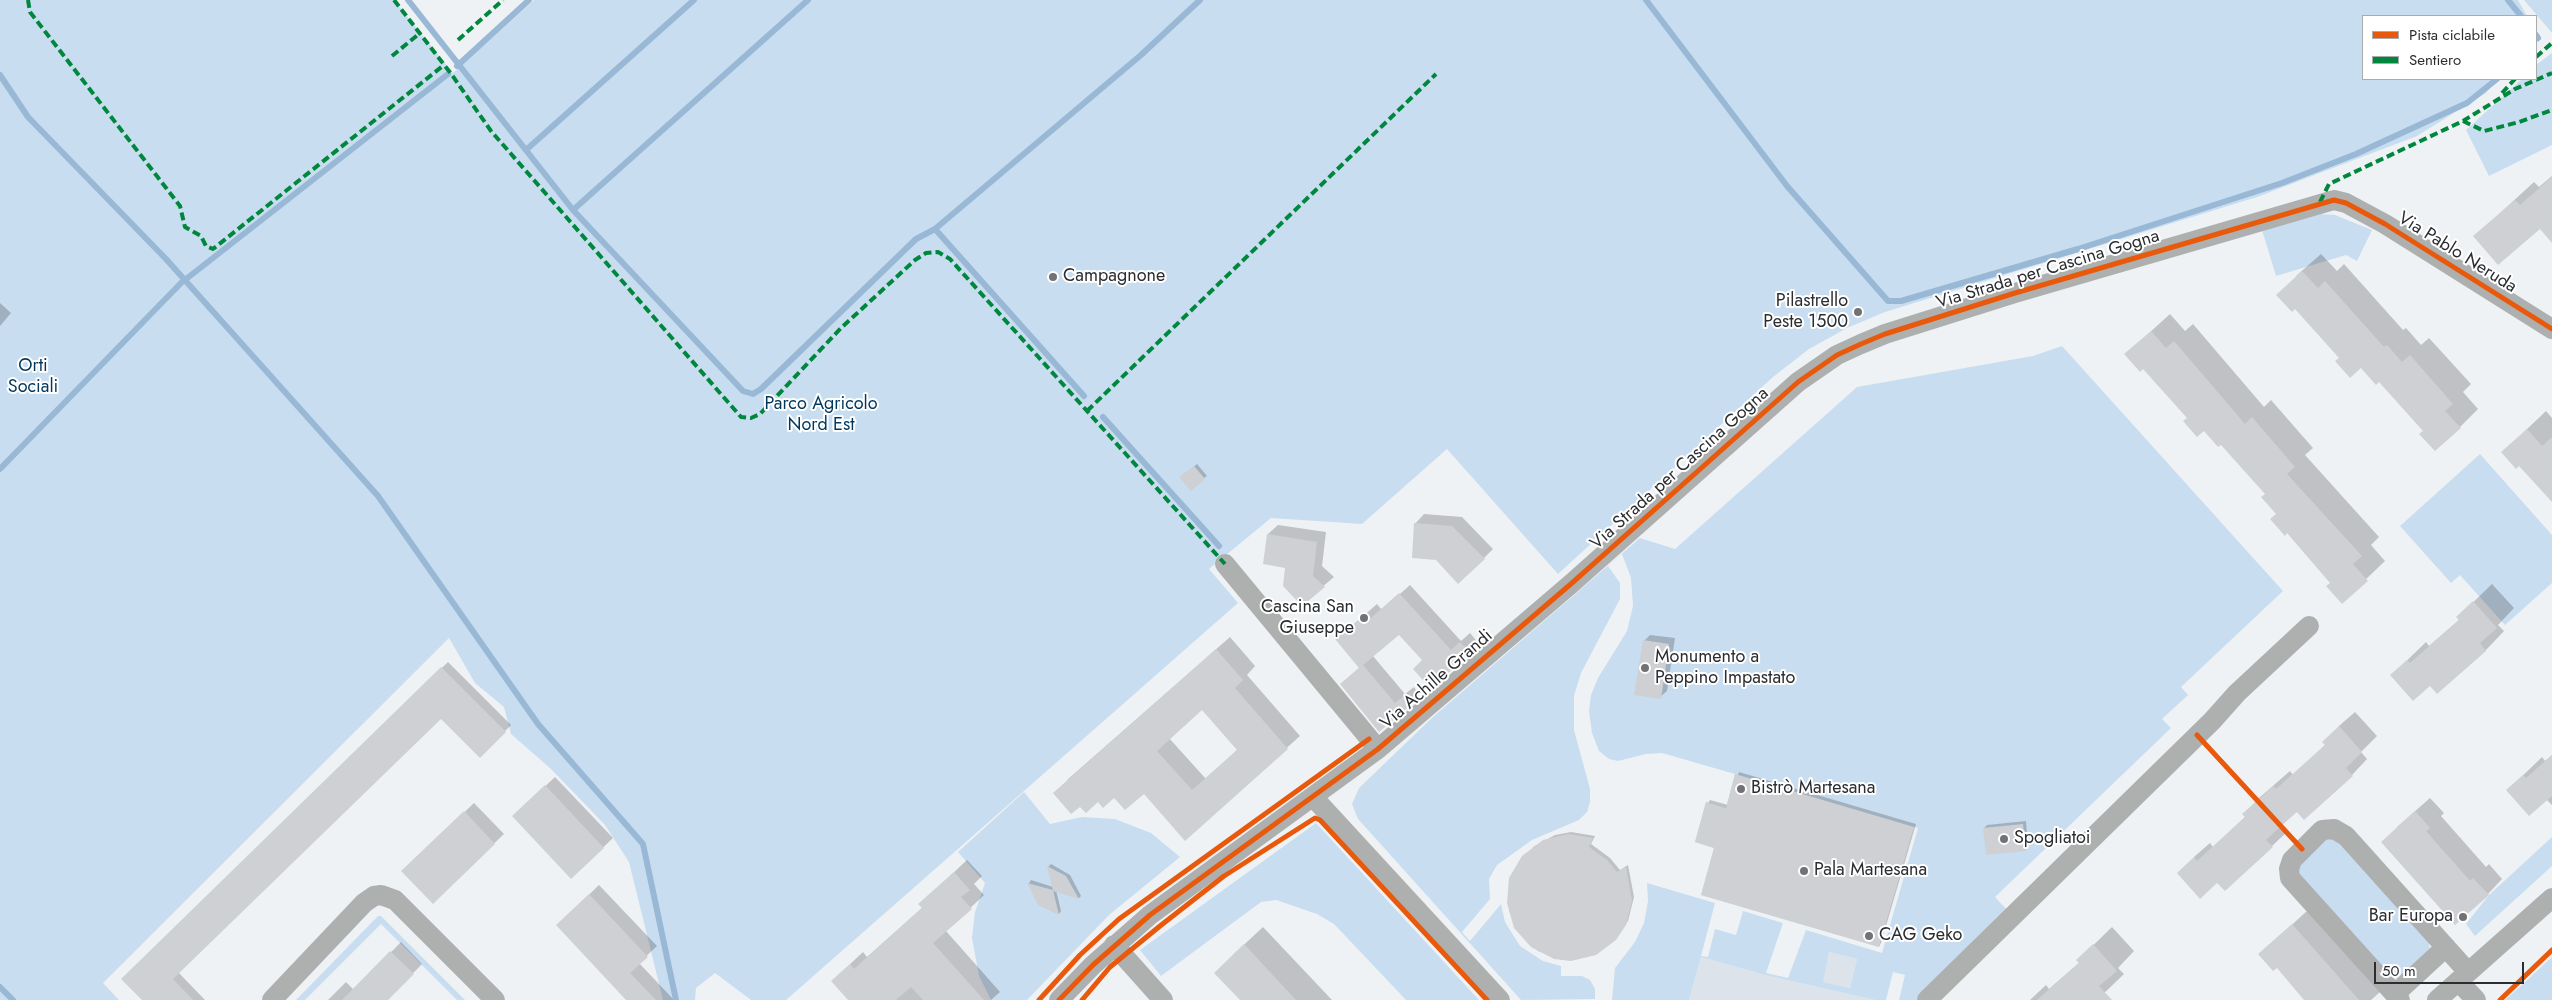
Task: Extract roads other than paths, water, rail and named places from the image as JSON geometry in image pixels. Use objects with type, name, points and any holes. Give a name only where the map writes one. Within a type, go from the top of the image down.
[{"type":"street","name":"Via Strada per Cascina Gogna","points":[[1572,583],[1798,382],[1837,355],[1885,334],[2014,293],[2320,202],[2334,200],[2346,203]]},
{"type":"street","name":"Via Pablo Neruda","points":[[2346,203],[2385,224],[2552,329]]},
{"type":"street","points":[[1225,564],[1378,749]]},
{"type":"street","name":"Via Achille Grandi","points":[[1059,1000],[1114,946],[1150,915],[1314,798],[1378,749],[1572,583]]},
{"type":"street","points":[[1926,1000],[2212,720],[2237,693],[2309,626]]},
{"type":"street","points":[[1314,798],[1500,1000]]},
{"type":"street","points":[[2446,947],[2397,997],[2291,881],[2289,872],[2291,863],[2315,836],[2328,829],[2343,833],[2446,947],[2476,1000]]},
{"type":"street","points":[[272,1000],[364,903],[374,896],[381,895],[395,900],[495,1000]]},
{"type":"street","points":[[2437,1000],[2552,898]]},
{"type":"street","points":[[1114,946],[1163,1000]]},
{"type":"waterway","points":[[408,0],[573,210],[743,391],[753,394],[761,389],[916,239],[935,229],[1141,55],[1200,0]]},
{"type":"waterway","points":[[457,66],[529,0]]},
{"type":"waterway","points":[[526,150],[694,0]]},
{"type":"waterway","points":[[573,210],[808,0]]},
{"type":"waterway","points":[[1646,0],[1787,186],[1888,301],[1901,301],[2078,249],[2282,183],[2356,154],[2467,103],[2496,80]]},
{"type":"waterway","points":[[2508,0],[2520,15]]},
{"type":"waterway","points":[[0,469],[181,283],[448,74]]},
{"type":"waterway","points":[[0,75],[28,117],[166,259],[378,496],[538,724],[643,844],[676,1000]]},
{"type":"waterway","points":[[935,229],[1084,396]]},
{"type":"waterway","points":[[1103,417],[1219,546]]},
{"type":"waterway","points":[[0,987],[13,1000]]},
{"type":"place","name":"Campagnone","points":[[1053,277]]},
{"type":"place","name":"Pilastrello Peste 1500","points":[[1858,312]]},
{"type":"place","name":"Cascina San Giuseppe","points":[[1364,618]]},
{"type":"place","name":"Monumento a Peppino Impastato","points":[[1645,668]]},
{"type":"place","name":"Bistrò Martesana","points":[[1741,789]]},
{"type":"place","name":"Spogliatoi","points":[[2004,839]]},
{"type":"place","name":"Pala Martesana","points":[[1804,871]]},
{"type":"place","name":"Bar Europa","points":[[2463,917]]},
{"type":"place","name":"CAG Geko","points":[[1869,936]]},
{"type":"park label","name":"Orti Sociali","points":[[33,377]]},
{"type":"park label","name":"Parco Agricolo Nord Est","points":[[821,415]]}]
